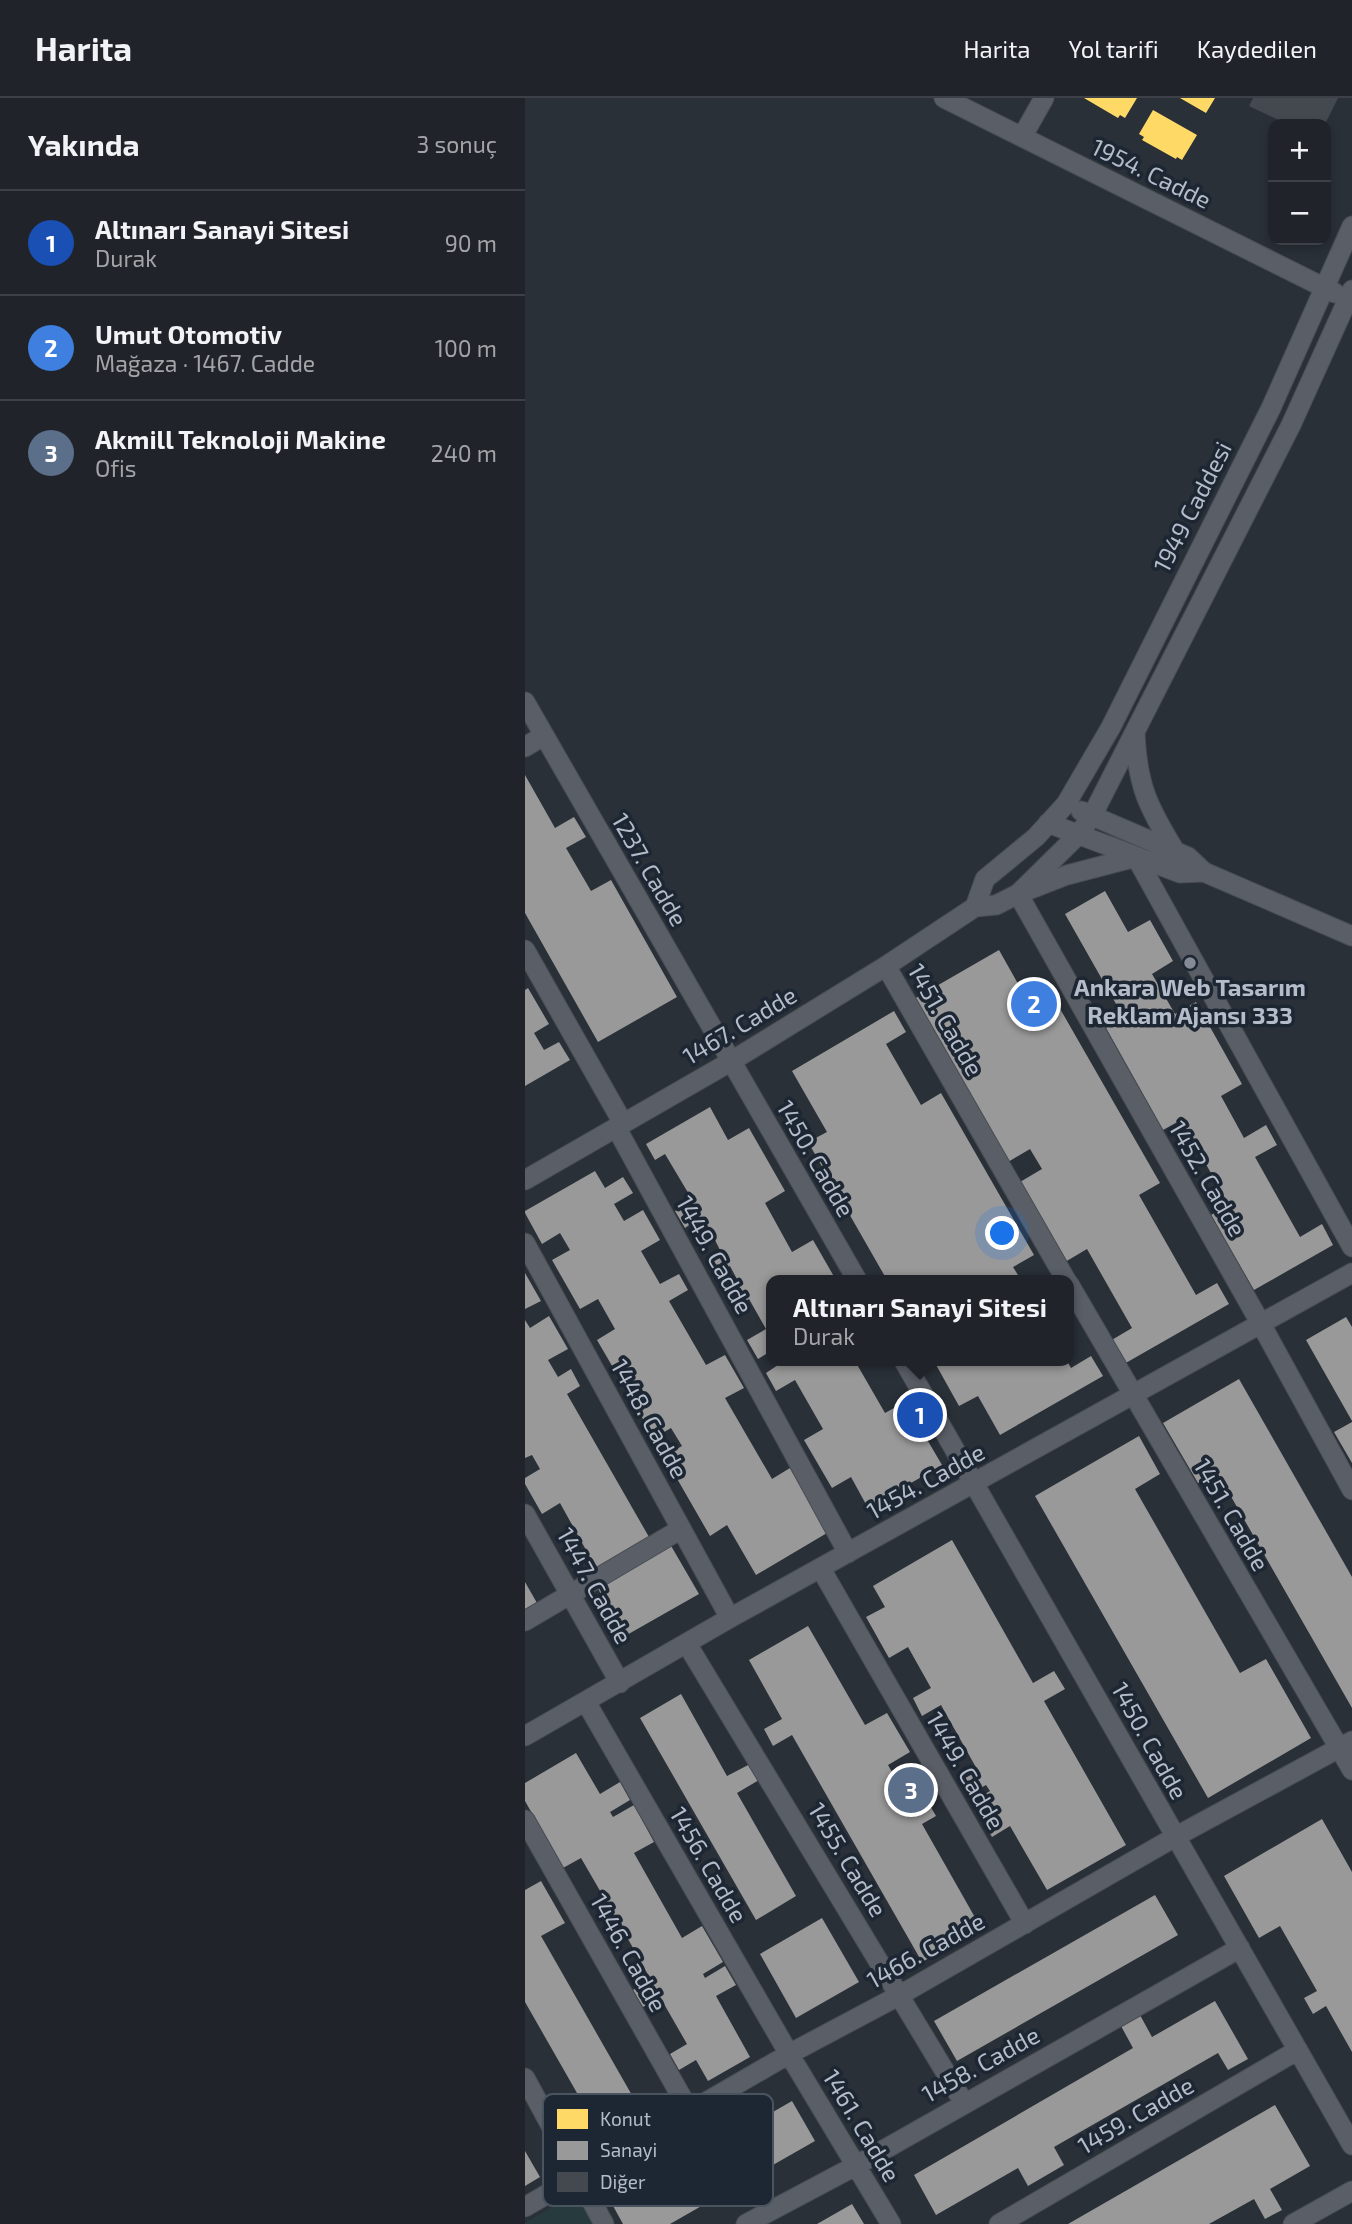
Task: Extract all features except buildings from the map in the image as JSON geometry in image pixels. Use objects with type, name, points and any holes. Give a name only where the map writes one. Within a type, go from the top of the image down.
[{"type":"street","points":[[1022,137],[1044,98]]},
{"type":"street","name":"1954. Cadde","points":[[950,99],[1342,294]]},
{"type":"street","name":"1949 Caddesi","points":[[1092,816],[1291,425],[1342,294],[1352,226]]},
{"type":"street","name":"1949 Caddesi","points":[[1066,804],[1111,727],[1265,420],[1342,294]]},
{"type":"street","name":"1237. Cadde","points":[[525,702],[730,1062]]},
{"type":"street","points":[[1135,729],[1136,761],[1142,789],[1149,808],[1175,851]]},
{"type":"street","points":[[525,747],[543,736]]},
{"type":"street","points":[[975,907],[985,879],[1036,837],[1066,804],[1188,857],[1204,872],[1352,936]]},
{"type":"street","name":"1467. Cadde","points":[[525,1180],[730,1062],[886,966],[975,907],[996,905],[1018,894],[1078,835],[1092,816]]},
{"type":"street","points":[[1048,823],[1180,873],[1204,872]]},
{"type":"street","points":[[1018,894],[1067,875],[1136,857]]},
{"type":"street","points":[[1136,857],[1352,1247]]},
{"type":"street","name":"1452. Cadde","points":[[1018,894],[1352,1490]]},
{"type":"street","name":"1449. Cadde","points":[[525,950],[848,1553]]},
{"type":"street","name":"1451. Cadde","points":[[886,966],[1064,1275]]},
{"type":"street","name":"1450. Cadde","points":[[730,1062],[854,1275]]},
{"type":"street","name":"1448. Cadde","points":[[525,1243],[730,1618]]},
{"type":"street","name":"1454. Cadde","points":[[525,1736],[730,1618],[1352,1273]]},
{"type":"street","name":"1451. Cadde","points":[[1074,1292],[1133,1395],[1346,1745],[1352,1770]]},
{"type":"street","name":"1450. Cadde","points":[[907,1366],[1352,2145]]},
{"type":"street","name":"1447. Cadde","points":[[525,1514],[620,1683]]},
{"type":"street","points":[[525,1621],[681,1529]]},
{"type":"street","name":"1449. Cadde","points":[[821,1569],[1025,1924]]},
{"type":"street","name":"1455. Cadde","points":[[687,1644],[964,2103]]},
{"type":"street","name":"1456. Cadde","points":[[586,1702],[789,2053]]},
{"type":"street","name":"1466. Cadde","points":[[717,2094],[900,1995],[1175,1837],[1346,1745]]},
{"type":"street","name":"1446. Cadde","points":[[525,1820],[680,2094]]},
{"type":"street","name":"1458. Cadde","points":[[746,2224],[857,2165],[1240,1948]]},
{"type":"street","name":"1459. Cadde","points":[[999,2224],[1298,2050]]},
{"type":"street","name":"1461. Cadde","points":[[789,2053],[891,2224]]},
{"type":"street","points":[[525,2078],[543,2113]]},
{"type":"street","points":[[1293,2224],[1352,2192]]},
{"type":"street","name":"1466. Cadde","points":[[525,2207],[543,2197]]},
{"type":"street","points":[[593,2206],[604,2224]]},
{"type":"green space","points":[[554,2206],[585,2206],[596,2224],[525,2224]]},
{"type":"place","name":"Ankara Web Tasarım Reklam Ajansı 333","points":[[1190,963]]},
{"type":"place","name":"Umut Otomotiv","points":[[1034,1004]]},
{"type":"place","name":"Altınarı Sanayi Sitesi","points":[[920,1415]]},
{"type":"place","name":"Akmill Teknoloji Makine","points":[[911,1790]]}]
